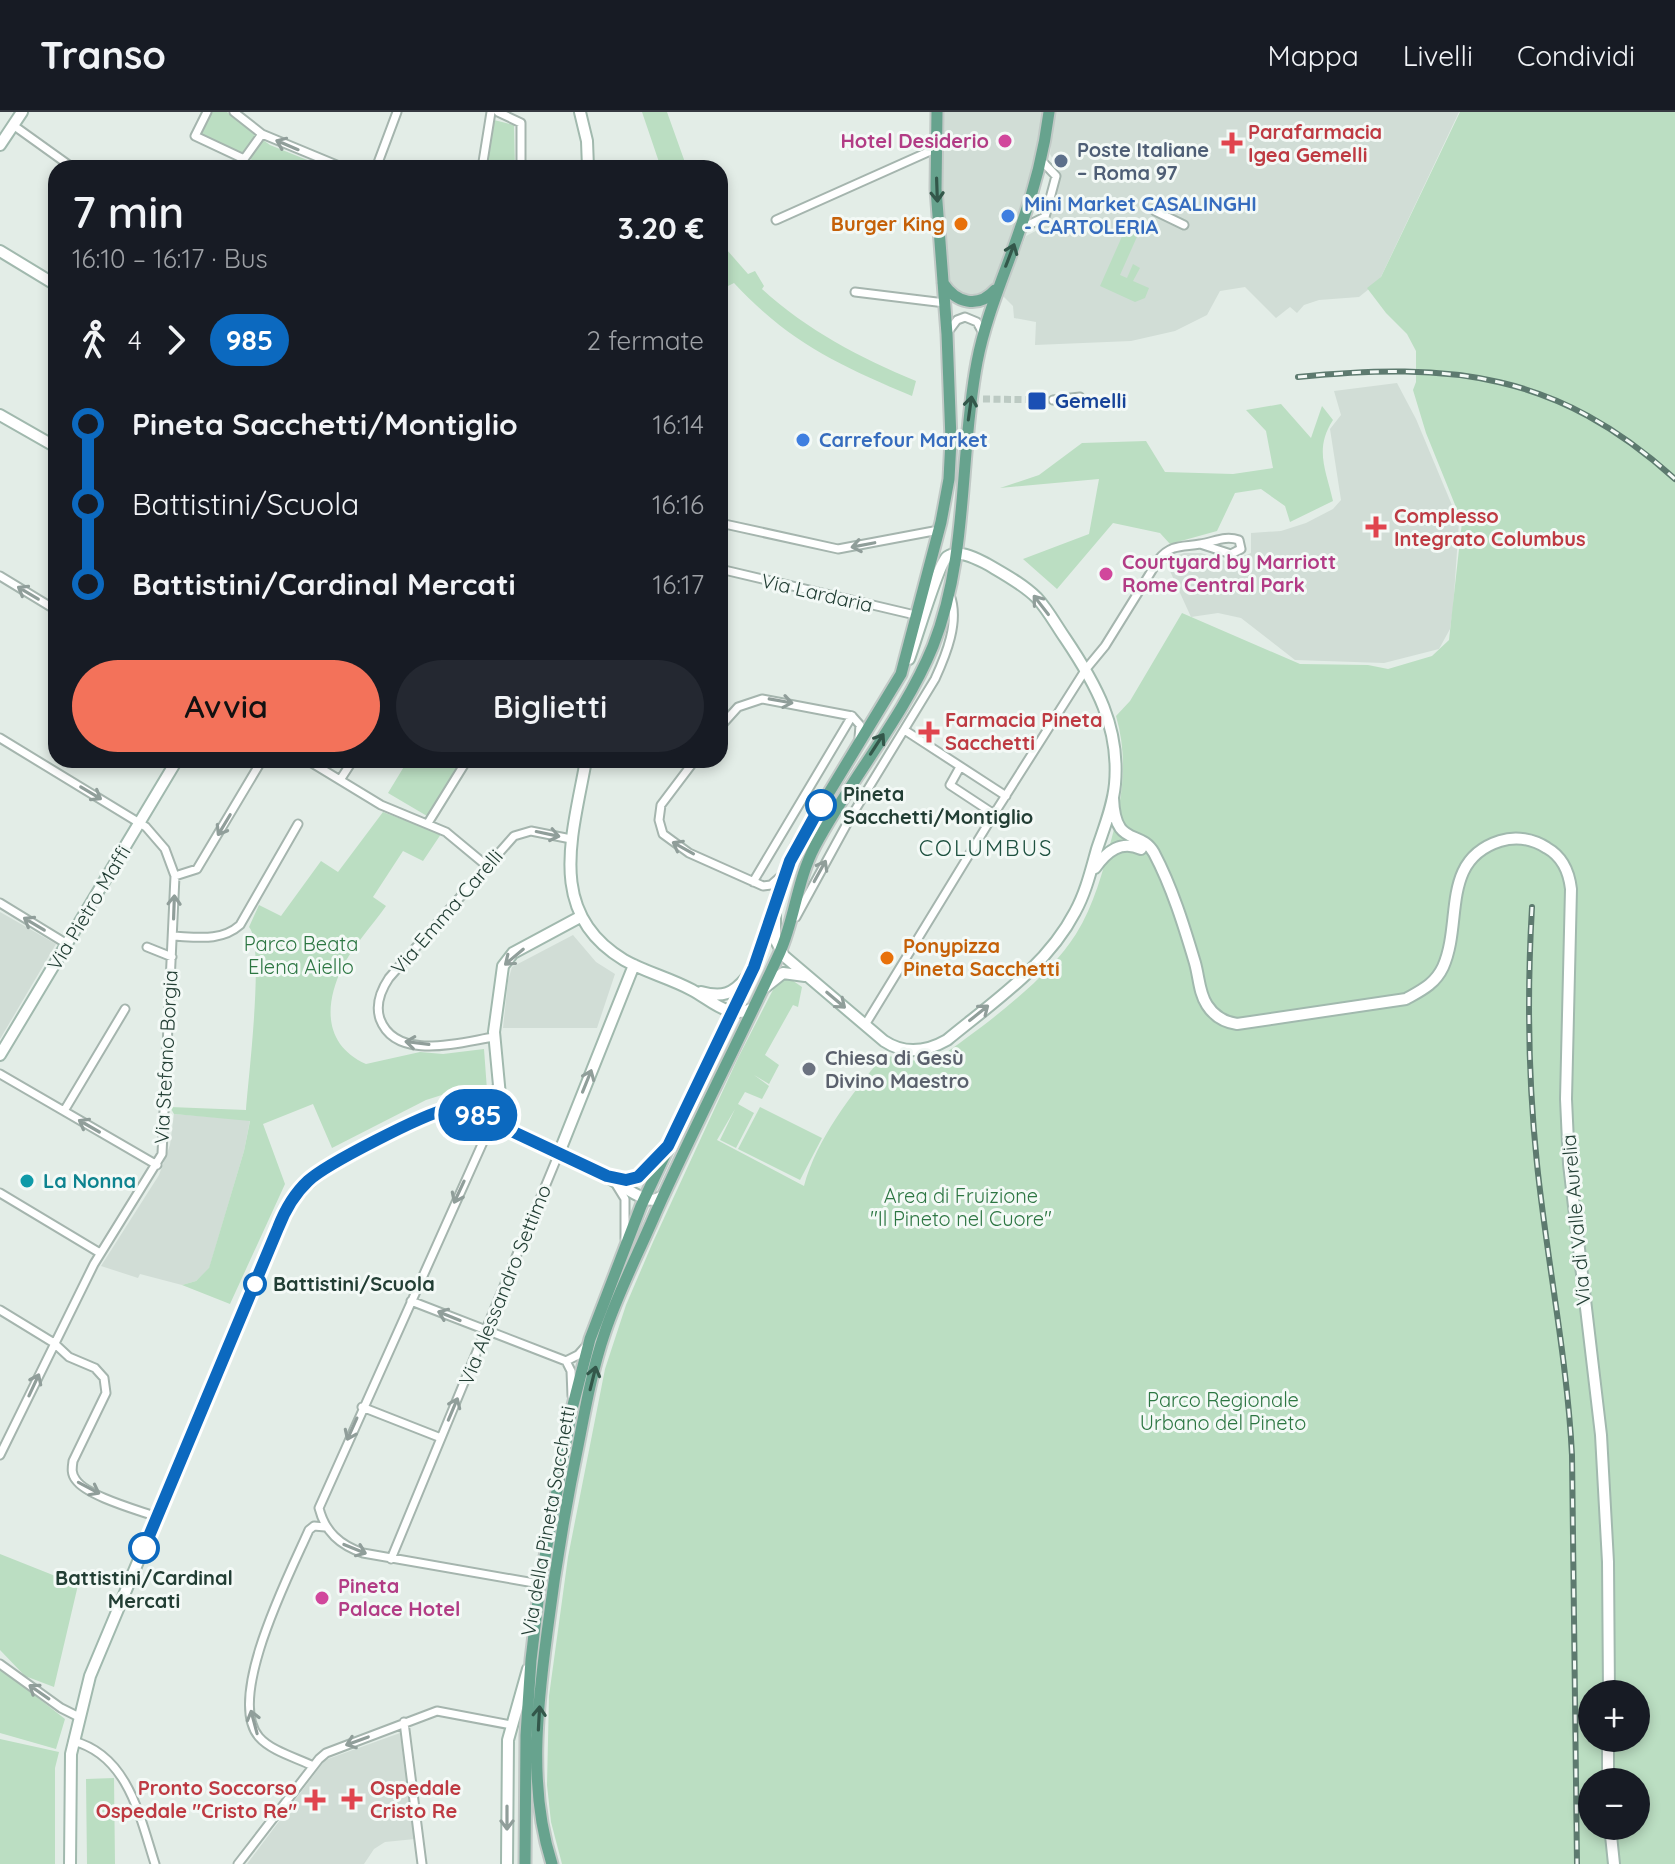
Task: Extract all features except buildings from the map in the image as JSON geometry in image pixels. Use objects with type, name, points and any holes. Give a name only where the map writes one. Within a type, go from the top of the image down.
[{"type":"main road","name":"Via della Pineta Sacchetti","points":[[525,1864],[526,1735],[540,1584],[572,1409],[590,1339],[644,1198],[754,967],[787,871],[805,831],[901,674],[939,530],[950,469],[947,334],[936,189],[937,112]]},
{"type":"main road","name":"Via della Pineta Sacchetti","points":[[552,1864],[540,1813],[538,1763],[543,1665],[553,1584],[584,1415],[604,1337],[627,1274],[782,946],[798,887],[814,848],[915,682],[933,645],[950,595],[957,554],[969,413],[983,333],[1041,160],[1049,112]]},
{"type":"main road","points":[[943,283],[953,296],[969,302],[986,299],[998,287]]},
{"type":"street","points":[[0,145],[22,112]]},
{"type":"street","points":[[207,112],[195,136],[244,159],[262,134]]},
{"type":"street","points":[[234,112],[262,134],[325,160]]},
{"type":"street","points":[[379,160],[397,112]]},
{"type":"street","points":[[483,160],[491,112]]},
{"type":"street","points":[[498,112],[521,123],[521,160]]},
{"type":"street","points":[[580,112],[588,160]]},
{"type":"street","points":[[13,125],[62,160]]},
{"type":"street","points":[[776,220],[937,148]]},
{"type":"street","points":[[1020,229],[1045,217],[1056,176],[1041,160]]},
{"type":"street","points":[[1155,211],[1184,225]]},
{"type":"street","points":[[0,251],[48,280]]},
{"type":"street","points":[[855,292],[945,303]]},
{"type":"street","points":[[947,334],[957,320],[965,317],[977,322],[983,333]]},
{"type":"street","points":[[1053,400],[1080,397]]},
{"type":"street","points":[[0,415],[48,442]]},
{"type":"street","points":[[728,525],[838,549],[939,530]]},
{"type":"street","points":[[865,1025],[994,814],[1161,555],[1180,545],[1233,537],[1239,540],[1241,549],[1231,554],[1200,544]]},
{"type":"street","points":[[957,554],[977,559],[1029,591],[1042,604],[1086,669],[1105,706],[1110,726],[1115,761],[1114,814],[1120,829],[1149,846],[1156,859]]},
{"type":"street","name":"Via della Pineta Sacchetti","points":[[901,674],[922,626],[938,568],[948,556],[957,554]]},
{"type":"street","name":"Via Lardaria","points":[[728,571],[915,615]]},
{"type":"street","points":[[0,576],[48,605]]},
{"type":"street","name":"Via della Pineta Sacchetti","points":[[776,904],[774,935],[782,946],[849,820],[935,679],[954,615],[950,595]]},
{"type":"street","points":[[728,718],[738,707],[762,699],[852,716],[860,725],[857,746]]},
{"type":"street","points":[[753,882],[852,716]]},
{"type":"street","points":[[906,731],[1006,796]]},
{"type":"street","name":"Via Stefano Borgia","points":[[0,738],[48,767]]},
{"type":"street","points":[[960,767],[950,785],[994,814]]},
{"type":"street","name":"Via Stefano Borgia","points":[[0,1455],[100,1253],[157,1165],[164,1144],[175,876],[165,849],[154,833],[49,768]]},
{"type":"street","name":"Via Pietro Maffi","points":[[0,1055],[172,768]]},
{"type":"street","points":[[175,876],[197,869],[257,768]]},
{"type":"street","points":[[320,768],[381,805],[451,835],[487,866]]},
{"type":"street","points":[[340,780],[348,768]]},
{"type":"street","points":[[428,823],[462,768]]},
{"type":"street","points":[[584,768],[571,839],[571,886],[580,917],[589,931],[604,946],[634,965],[691,990],[714,1005],[743,1013],[753,1008]]},
{"type":"street","points":[[689,768],[661,805],[661,831],[668,840],[689,853],[768,886],[787,871]]},
{"type":"street","points":[[782,946],[807,976],[887,1043],[906,1050],[926,1050],[947,1040],[1049,952],[1075,912],[1113,798]]},
{"type":"street","points":[[173,936],[216,937],[240,925],[298,824]]},
{"type":"street","name":"Via Emma Carelli","points":[[494,1037],[434,1045],[410,1044],[395,1038],[388,1031],[378,1012],[379,998],[385,984],[512,838],[521,832],[537,831],[571,839]]},
{"type":"street","name":"Via di Valle Aurelia","points":[[1156,859],[1174,900],[1205,1001],[1222,1020],[1243,1025],[1406,999],[1429,986],[1442,969],[1457,888],[1465,866],[1481,848],[1504,840],[1525,838],[1549,849],[1561,860],[1570,876],[1567,1125],[1586,1328],[1601,1435],[1608,1562],[1609,1680]]},
{"type":"street","points":[[1089,876],[1102,858],[1116,847],[1132,845],[1156,859]]},
{"type":"street","points":[[0,903],[67,944]]},
{"type":"street","points":[[540,1584],[391,1559],[351,1549],[325,1527],[319,1505],[492,1122],[500,1097],[494,1037],[503,966],[513,953],[580,917]]},
{"type":"street","points":[[147,947],[172,957]]},
{"type":"street","name":"Via Alessandro Settimo","points":[[391,1559],[634,965]]},
{"type":"street","points":[[691,990],[717,995],[729,993],[737,989],[754,967]]},
{"type":"street","points":[[761,990],[781,973],[807,976]]},
{"type":"street","points":[[64,1111],[125,1009]]},
{"type":"street","points":[[0,1074],[157,1165]]},
{"type":"street","points":[[70,1864],[73,1741],[90,1676],[278,1228],[297,1193],[311,1178],[332,1165],[441,1111],[492,1097],[499,1086]]},
{"type":"street","points":[[455,1109],[492,1122],[559,1153],[644,1198],[663,1196]]},
{"type":"street","name":"Via della Pineta Sacchetti","points":[[607,1176],[626,1180],[636,1178],[665,1152]]},
{"type":"street","points":[[607,1176],[625,1196],[625,1243]]},
{"type":"street","points":[[0,1193],[100,1253]]},
{"type":"street","points":[[411,1301],[566,1361],[578,1355],[590,1339]]},
{"type":"street","points":[[0,1310],[54,1343],[69,1357],[97,1369],[107,1385],[73,1461],[75,1479],[90,1490],[157,1517]]},
{"type":"street","points":[[566,1361],[571,1375],[572,1409]]},
{"type":"street","points":[[362,1407],[441,1438]]},
{"type":"street","points":[[313,1766],[260,1738],[253,1724],[250,1695],[259,1651],[309,1530],[314,1526],[325,1527]]},
{"type":"street","name":"Via della Pineta Sacchetti","points":[[507,1864],[507,1748],[531,1660]]},
{"type":"street","points":[[0,1664],[61,1708],[79,1717]]},
{"type":"street","points":[[238,1864],[324,1754],[437,1711],[511,1725]]},
{"type":"street","points":[[404,1722],[422,1864]]},
{"type":"street","points":[[73,1741],[98,1750],[112,1763],[135,1804],[155,1864]]},
{"type":"street","points":[[1611,1840],[1614,1864]]},
{"type":"shaded area","points":[[942,112],[1042,112],[1037,154],[995,283],[990,291],[973,298],[962,296],[953,289],[948,278],[941,187]]},
{"type":"shaded area","points":[[1055,112],[1459,112],[1379,281],[1359,297],[1319,300],[1304,305],[1297,313],[1290,307],[1276,318],[1245,287],[1220,291],[1207,315],[1175,331],[1131,341],[1035,345],[1036,322],[1014,318],[1013,306],[1002,295],[1026,236],[1047,225],[1061,174],[1050,154]]},
{"type":"shaded area","name":"Complesso Integrato Columbus","points":[[1397,383],[1416,419],[1459,522],[1450,629],[1439,649],[1384,663],[1295,660],[1241,618],[1218,613],[1191,617],[1165,560],[1184,553],[1201,553],[1229,562],[1251,553],[1251,533],[1281,531],[1333,509],[1341,500],[1330,429],[1341,415],[1334,391]]},
{"type":"shaded area","points":[[0,912],[56,944],[0,1039]]},
{"type":"shaded area","points":[[573,935],[596,962],[615,974],[597,1028],[503,1028],[512,967]]},
{"type":"shaded area","points":[[174,1114],[250,1120],[244,1151],[209,1269],[196,1281],[182,1285],[140,1274],[138,1278],[101,1266],[159,1175],[170,1145]]},
{"type":"shaded area","name":"Ospedale Cristo Re","points":[[400,1733],[415,1839],[385,1842],[374,1849],[364,1864],[247,1864],[325,1760]]},
{"type":"green space","points":[[211,112],[227,112],[256,135],[242,153],[200,134]]},
{"type":"green space","points":[[642,112],[667,112],[684,160],[658,160]]},
{"type":"green space","name":"Parco Regionale Urbano del Pineto","points":[[1460,112],[1675,112],[1675,1864],[562,1864],[551,1822],[547,1785],[549,1696],[568,1557],[605,1369],[626,1305],[653,1242],[738,1058],[776,984],[789,978],[802,987],[798,1007],[793,1005],[765,1055],[779,1065],[769,1084],[754,1075],[769,1086],[762,1099],[745,1092],[738,1104],[754,1113],[736,1148],[720,1140],[735,1109],[717,1140],[804,1186],[826,1134],[881,1058],[923,1061],[940,1057],[1032,985],[1076,934],[1097,887],[1119,807],[1123,762],[1116,716],[1130,701],[1182,613],[1300,664],[1368,665],[1388,669],[1432,656],[1449,640],[1462,522],[1426,433],[1413,390],[1416,351],[1407,334],[1367,288],[1381,277]]},
{"type":"green space","points":[[494,120],[514,125],[515,160],[488,160]]},
{"type":"green space","points":[[263,140],[307,160],[252,160],[250,158]]},
{"type":"green space","points":[[1144,221],[1120,275],[1127,278],[1133,264],[1140,268],[1133,281],[1149,288],[1145,298],[1135,302],[1100,286],[1128,223]]},
{"type":"green space","points":[[728,251],[748,274],[755,271],[764,286],[762,289],[797,318],[854,352],[916,381],[912,396],[861,374],[796,337],[775,322],[734,283],[728,286]]},
{"type":"green space","points":[[1281,404],[1311,438],[1322,406],[1333,420],[1324,441],[1323,460],[1333,501],[1290,522],[1285,506],[1261,489],[1235,493],[1217,531],[1170,544],[1160,533],[1113,523],[1057,589],[1023,559],[1089,534],[1099,479],[1000,488],[1039,475],[1082,443],[1146,441],[1165,472],[1233,474],[1273,468],[1266,431],[1246,410]]},
{"type":"green space","points":[[403,768],[457,768],[427,816],[388,793]]},
{"type":"green space","name":"Parco Beata Elena Aiello","points":[[383,812],[441,834],[423,861],[403,851],[373,897],[386,906],[352,952],[336,982],[331,1010],[335,1035],[352,1056],[366,1064],[420,1052],[443,1054],[484,1049],[487,1090],[481,1097],[445,1094],[426,1100],[332,1148],[313,1104],[263,1124],[285,1184],[230,1304],[182,1285],[196,1281],[209,1268],[250,1121],[174,1114],[170,1107],[246,1110],[256,984],[254,939],[249,927],[259,905],[281,916],[321,861],[338,872]]},
{"type":"green space","points":[[760,1107],[822,1138],[800,1180],[738,1149]]},
{"type":"green space","points":[[0,1554],[78,1585],[54,1687],[25,1676],[0,1650]]},
{"type":"green space","points":[[0,1668],[65,1719],[56,1749],[0,1733]]},
{"type":"green space","points":[[0,1739],[59,1752],[55,1768],[55,1864],[0,1864]]},
{"type":"green space","points":[[114,1778],[115,1864],[87,1864],[86,1779]]},
{"type":"tunnel","points":[[983,399],[1053,400]]},
{"type":"railway","points":[[1298,377],[1405,372],[1453,374],[1500,382],[1544,396],[1588,416],[1631,443],[1675,479]]},
{"type":"railway","points":[[1532,907],[1529,1036],[1534,1132],[1566,1382],[1572,1455],[1577,1864]]},
{"type":"bus line","name":"985","points":[[144,1548],[278,1228],[297,1193],[311,1178],[332,1165],[438,1112],[455,1109],[473,1113],[607,1176],[629,1180],[644,1173],[665,1152],[699,1085],[758,957],[796,847],[821,805]]},
{"type":"place","name":"Hotel Desiderio","points":[[1005,141]]},
{"type":"place","name":"Parafarmacia Igea Gemelli","points":[[1232,143]]},
{"type":"place","name":"Poste Italiane – Roma 97","points":[[1061,161]]},
{"type":"place","name":"Mini Market CASALINGHI - CARTOLERIA","points":[[1008,216]]},
{"type":"place","name":"Burger King","points":[[961,224]]},
{"type":"place","name":"Gemelli","points":[[1037,401]]},
{"type":"place","name":"Carrefour Market","points":[[803,440]]},
{"type":"place","name":"Complesso Integrato Columbus","points":[[1376,527]]},
{"type":"place","name":"Courtyard by Marriott Rome Central Park","points":[[1106,574]]},
{"type":"place","name":"Farmacia Pineta Sacchetti","points":[[929,732]]},
{"type":"place","name":"Pineta Sacchetti/Montiglio","points":[[821,805]]},
{"type":"place","name":"Ponypizza Pineta Sacchetti","points":[[887,958]]},
{"type":"place","name":"Chiesa di Gesù Divino Maestro","points":[[809,1069]]},
{"type":"place","name":"La Nonna","points":[[27,1181]]},
{"type":"place","name":"Battistini/Scuola","points":[[255,1284]]},
{"type":"place","name":"Battistini/Cardinal Mercati","points":[[144,1548]]},
{"type":"place","name":"Pineta Palace Hotel","points":[[322,1598]]},
{"type":"place","name":"Ospedale Cristo Re","points":[[352,1799]]},
{"type":"place","name":"Pronto Soccorso Ospedale \"Cristo Re\"","points":[[315,1800]]},
{"type":"district","name":"COLUMBUS","points":[[986,848]]},
{"type":"park label","name":"Area di Fruizione \"Il Pineto nel Cuore\"","points":[[961,1208]]}]
